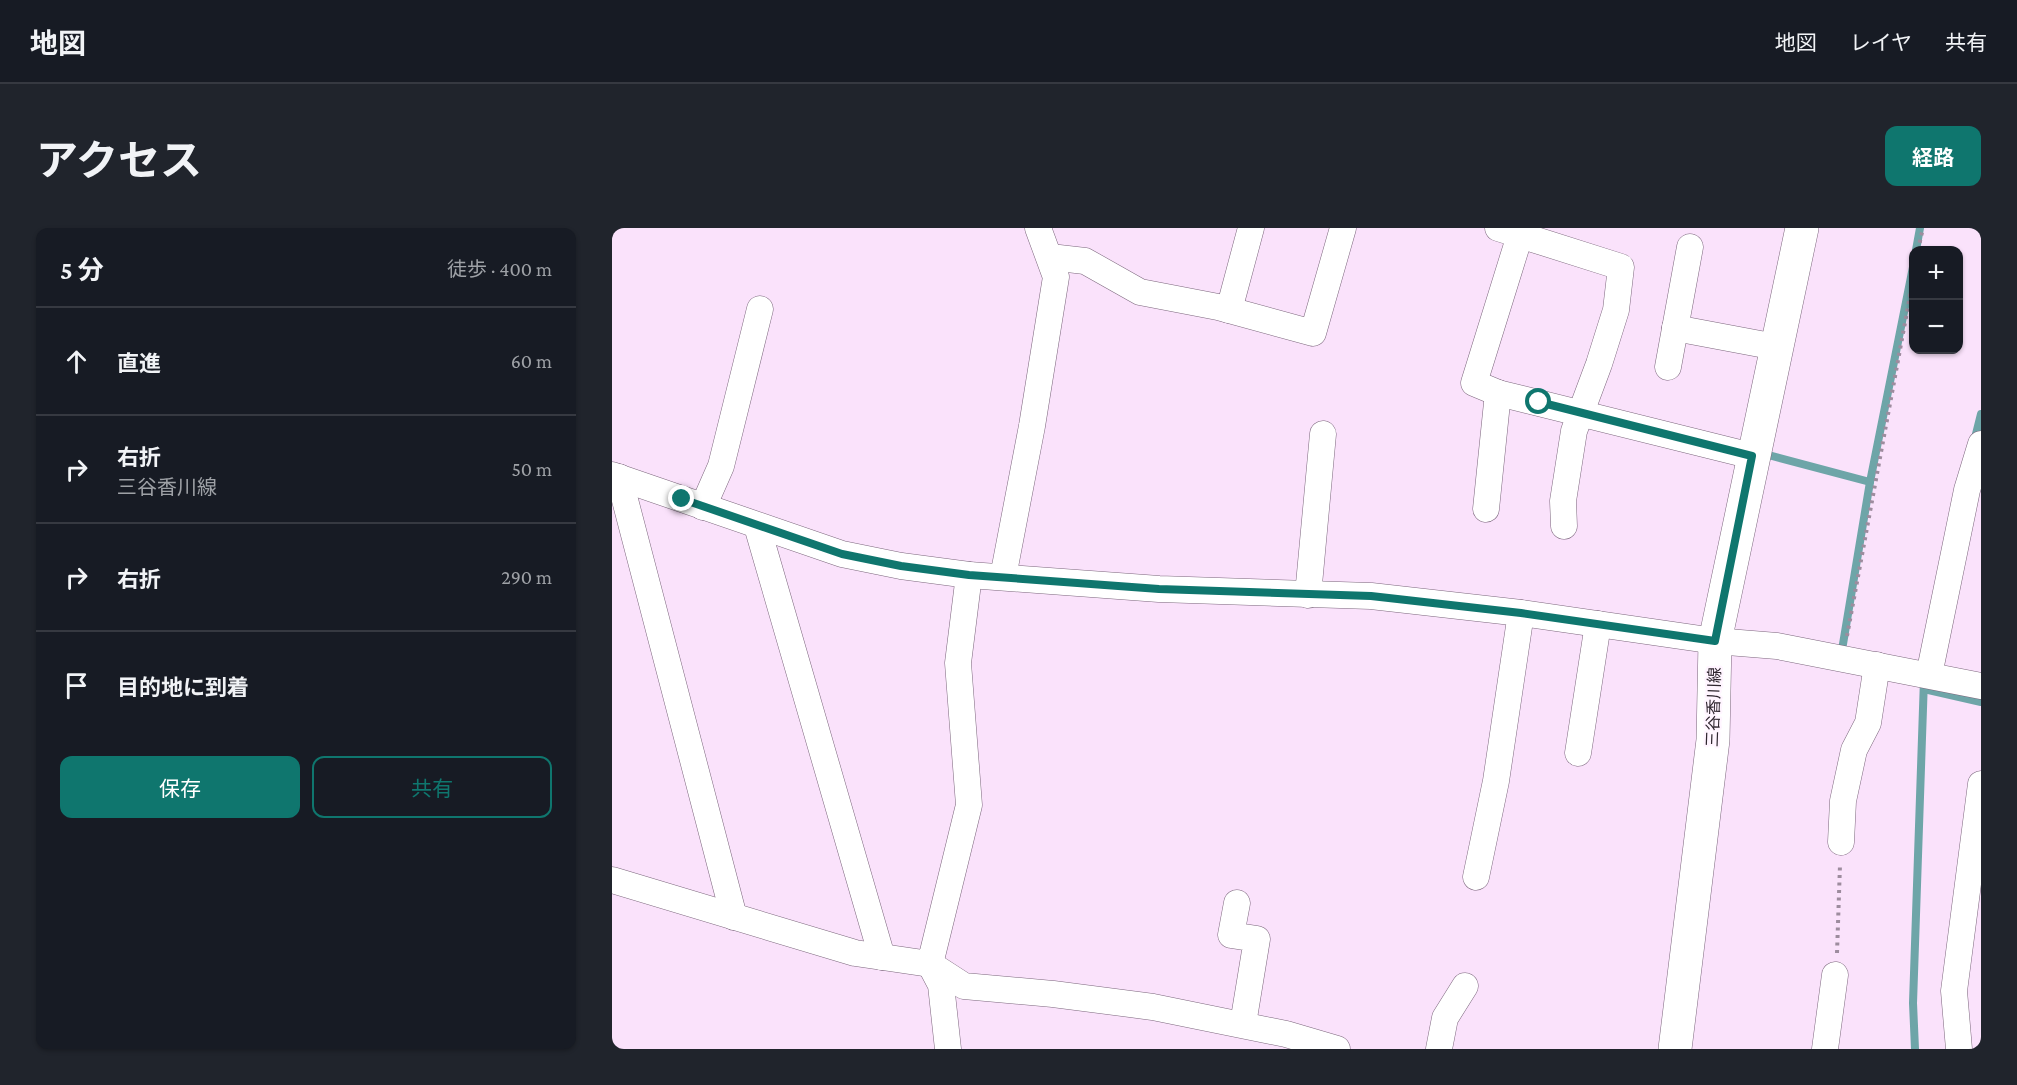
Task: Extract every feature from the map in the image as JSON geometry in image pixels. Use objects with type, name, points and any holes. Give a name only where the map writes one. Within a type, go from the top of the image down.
[{"type":"main road","name":"三谷香川線","points":[[1675,1049],[1713,740],[1715,641],[1752,456],[1802,228]]},
{"type":"street","points":[[1003,577],[1032,426],[1056,277],[1038,228]]},
{"type":"street","points":[[1229,310],[1251,228]]},
{"type":"street","points":[[1050,258],[1085,261],[1140,292],[1229,310],[1313,333],[1343,228]]},
{"type":"street","points":[[1564,526],[1563,501],[1574,430],[1581,412],[1616,310],[1621,267],[1509,232],[1474,383],[1498,393],[1581,412],[1752,456]]},
{"type":"street","points":[[1668,367],[1690,247]]},
{"type":"street","points":[[703,507],[721,466],[760,309]]},
{"type":"street","points":[[1675,328],[1776,347]]},
{"type":"street","points":[[1486,509],[1498,393]]},
{"type":"street","points":[[1308,595],[1323,434]]},
{"type":"street","points":[[1929,675],[1967,490],[1981,444]]},
{"type":"street","points":[[615,476],[842,554],[901,566],[969,575],[1159,589],[1371,596],[1521,613],[1715,641],[1777,646],[1843,657],[1981,686]]},
{"type":"street","points":[[615,476],[734,918]]},
{"type":"street","points":[[757,526],[882,957]]},
{"type":"street","points":[[948,1049],[941,985],[930,964],[969,805],[958,663],[969,575]]},
{"type":"street","points":[[1476,877],[1496,781],[1521,613]]},
{"type":"street","points":[[1578,753],[1598,624]]},
{"type":"street","points":[[1841,842],[1843,801],[1854,750],[1868,723],[1877,665]]},
{"type":"street","points":[[1959,1049],[1954,991],[1981,784]]},
{"type":"street","points":[[612,880],[855,953],[930,964],[964,986],[1053,994],[1153,1007],[1243,1024],[1337,1049]]},
{"type":"street","points":[[1237,903],[1231,935],[1257,939],[1243,1024]]},
{"type":"street","points":[[1825,1049],[1835,975]]},
{"type":"street","points":[[1439,1049],[1445,1018],[1465,986]]},
{"type":"path","points":[[1919,246],[1923,228]]},
{"type":"path","points":[[1843,657],[1873,483],[1909,299]]},
{"type":"path","points":[[1835,975],[1841,842]]},
{"type":"waterway","points":[[1917,246],[1920,228]]},
{"type":"waterway","points":[[1841,656],[1870,482],[1909,287]]},
{"type":"waterway","points":[[1974,442],[1981,414]]},
{"type":"waterway","points":[[1761,453],[1870,482]]},
{"type":"waterway","points":[[1915,1049],[1913,1003],[1924,679]]},
{"type":"waterway","points":[[1924,689],[1981,702]]},
{"type":"route","points":[[682,499],[842,554],[901,566],[969,575],[1159,589],[1371,596],[1521,613],[1715,641],[1752,456],[1539,402]]}]
